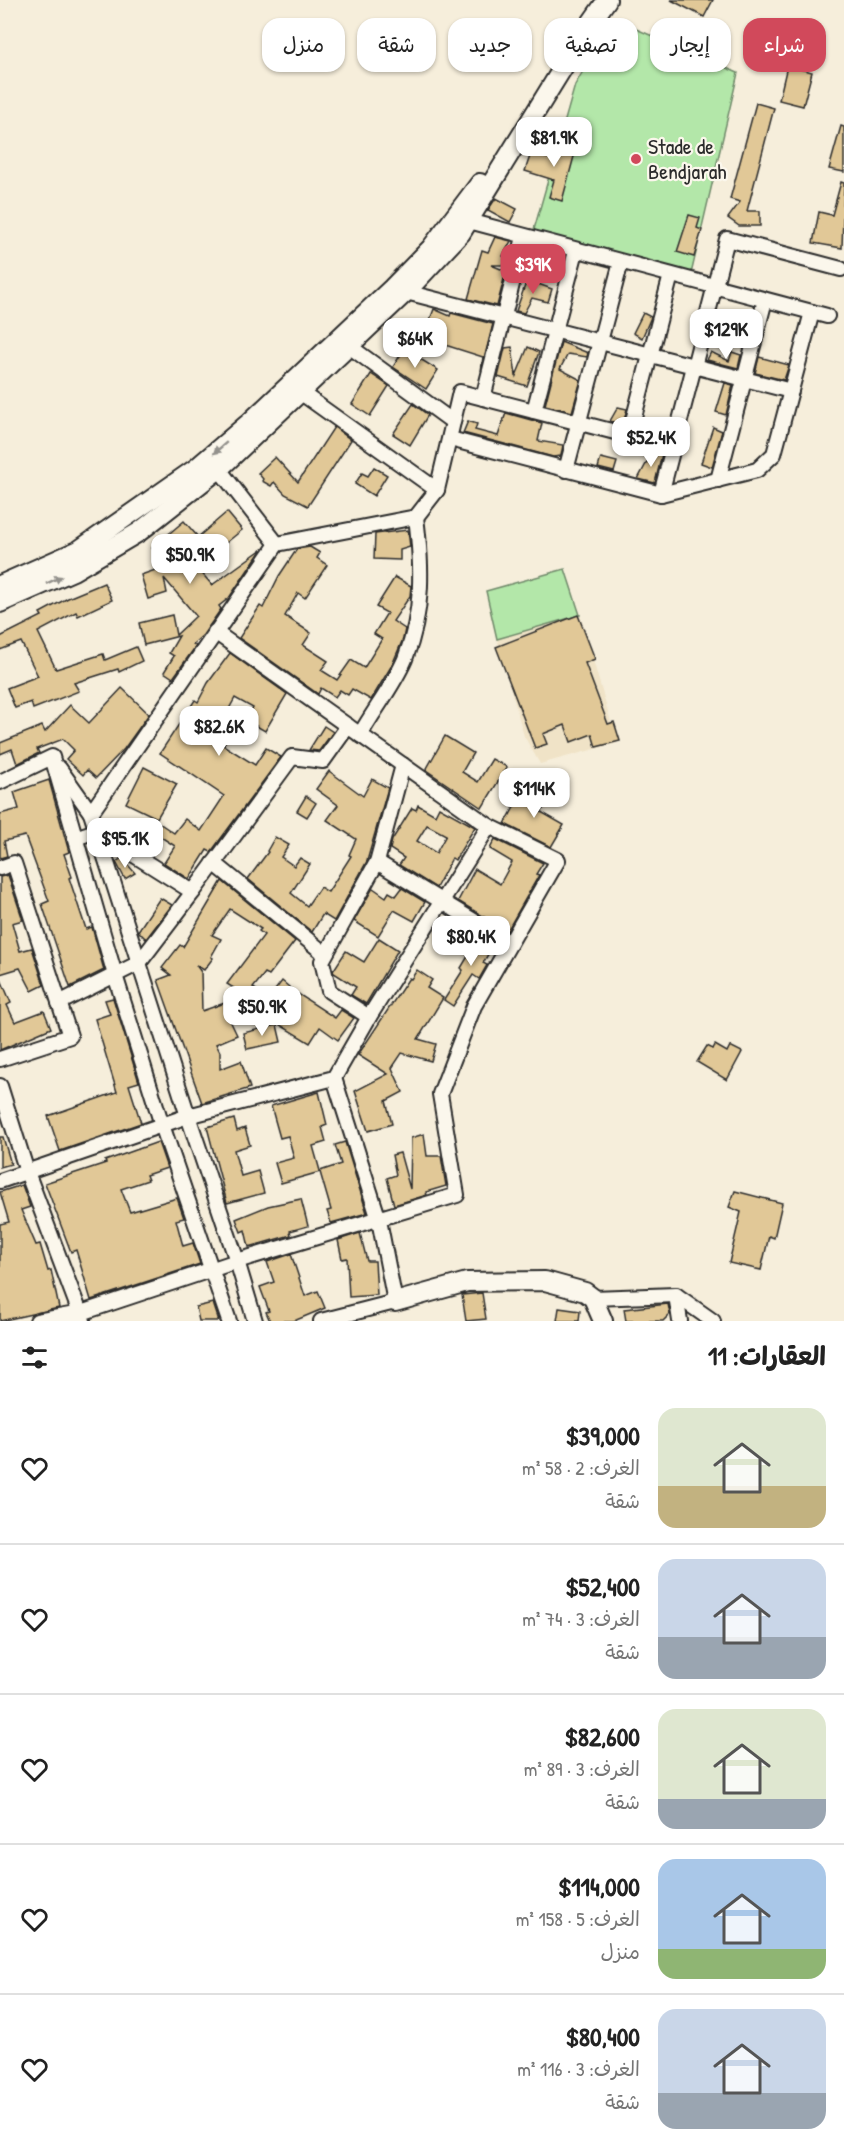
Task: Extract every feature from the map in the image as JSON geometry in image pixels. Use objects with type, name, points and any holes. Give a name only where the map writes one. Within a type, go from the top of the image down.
[{"type":"main road","points":[[594,18],[607,0]]},
{"type":"main road","points":[[0,585],[79,550],[195,469],[251,421],[392,288],[431,248],[480,184],[549,72]]},
{"type":"main road","points":[[0,603],[73,571],[139,532],[219,469],[406,292],[469,221],[560,72]]},
{"type":"main road","points":[[395,1302],[467,1282],[545,1281],[585,1292],[593,1298],[603,1321]]},
{"type":"street","points":[[469,221],[827,316]]},
{"type":"street","points":[[483,398],[525,237]]},
{"type":"street","points":[[661,494],[727,239],[841,269]]},
{"type":"street","points":[[534,411],[576,250]]},
{"type":"street","points":[[566,470],[621,262]]},
{"type":"street","points":[[629,436],[671,275]]},
{"type":"street","points":[[406,292],[791,391]]},
{"type":"street","points":[[718,480],[765,300]]},
{"type":"street","points":[[450,439],[661,494],[757,470],[774,454],[812,312]]},
{"type":"street","points":[[349,346],[453,422]]},
{"type":"street","points":[[300,392],[438,490]]},
{"type":"street","points":[[91,813],[277,544],[416,516],[438,490],[460,392],[673,447]]},
{"type":"street","points":[[219,469],[277,544]]},
{"type":"street","points":[[360,735],[404,660],[414,631],[420,601],[422,571],[416,516]]},
{"type":"street","points":[[37,1321],[82,1317],[237,1261],[457,1195],[440,1094],[474,1006],[558,861],[489,826],[215,632]]},
{"type":"street","points":[[59,1003],[139,963],[292,757],[323,761],[348,726]]},
{"type":"street","points":[[52,757],[91,813],[255,1321]]},
{"type":"street","points":[[0,782],[52,757]]},
{"type":"street","points":[[52,757],[115,975],[162,1125],[229,1321]]},
{"type":"street","points":[[369,1017],[329,991],[322,961],[377,862],[403,765]]},
{"type":"street","points":[[0,1181],[188,1116],[334,1078],[369,1017],[489,826]]},
{"type":"street","points":[[75,838],[96,831]]},
{"type":"street","points":[[96,831],[193,892]]},
{"type":"street","points":[[377,862],[510,943]]},
{"type":"street","points":[[0,868],[14,863],[70,1036],[0,1059]]},
{"type":"street","points":[[214,863],[325,954]]},
{"type":"street","points":[[321,1321],[395,1302],[379,1220],[334,1078]]},
{"type":"street","points":[[0,1086],[27,1172],[82,1317]]},
{"type":"street","points":[[593,1298],[676,1295],[713,1321]]},
{"type":"street","points":[[676,1295],[680,1321]]},
{"type":"shaded area","points":[[580,615],[617,743],[540,764],[524,736],[497,639]]},
{"type":"green space","name":"Stade de Bendjarah","points":[[638,30],[650,35],[650,72],[731,72],[731,70],[738,73],[691,274],[533,233],[575,85],[582,72],[638,72]]},
{"type":"green space","points":[[565,569],[580,615],[497,639],[486,591]]},
{"type":"building","points":[[671,0],[713,0],[704,17]]},
{"type":"building","points":[[786,72],[812,72],[803,106],[779,100]]},
{"type":"building","points":[[756,103],[774,108],[747,211],[760,211],[760,226],[739,226],[728,218],[740,202],[730,199]]},
{"type":"building","points":[[841,126],[844,127],[844,172],[829,169]]},
{"type":"building","points":[[552,142],[576,149],[562,201],[549,197],[554,180],[525,171],[531,153],[547,158]]},
{"type":"building","points":[[841,182],[844,183],[842,248],[813,243],[819,212],[832,215]]},
{"type":"building","points":[[496,198],[517,209],[510,222],[488,210]]},
{"type":"building","points":[[689,215],[700,218],[697,228],[702,230],[694,257],[677,252]]},
{"type":"building","points":[[495,237],[511,241],[503,256],[509,258],[508,265],[491,265],[506,271],[497,306],[468,299],[482,250],[488,252]]},
{"type":"building","points":[[527,280],[552,289],[548,302],[532,298],[524,313],[516,311]]},
{"type":"building","points":[[434,309],[450,316],[451,313],[493,324],[481,371],[483,357],[423,338]]},
{"type":"building","points":[[643,313],[651,317],[642,338],[633,333]]},
{"type":"building","points":[[561,342],[588,353],[587,357],[568,354],[560,369],[581,380],[572,412],[545,405]]},
{"type":"building","points":[[512,347],[516,376],[528,347],[539,352],[527,386],[498,377],[505,348]]},
{"type":"building","points":[[404,349],[438,370],[426,389],[393,367]]},
{"type":"building","points":[[711,352],[729,361],[732,352],[741,355],[738,368],[707,360]]},
{"type":"building","points":[[759,357],[789,365],[784,380],[755,373]]},
{"type":"building","points":[[371,374],[389,386],[370,416],[352,404]]},
{"type":"building","points":[[725,383],[733,385],[726,415],[716,412]]},
{"type":"building","points":[[413,404],[428,415],[410,445],[393,434]]},
{"type":"building","points":[[618,407],[627,409],[623,425],[610,421]]},
{"type":"building","points":[[506,413],[542,423],[538,441],[563,445],[561,456],[553,457],[463,433],[468,421],[477,424],[475,430],[498,436]]},
{"type":"building","points":[[334,427],[351,440],[308,506],[285,494],[274,482],[271,486],[262,481],[258,473],[275,457],[298,482]]},
{"type":"building","points":[[713,427],[722,431],[712,467],[701,463]]},
{"type":"building","points":[[653,451],[662,454],[655,483],[638,479]]},
{"type":"building","points":[[601,458],[617,462],[614,472],[598,468]]},
{"type":"building","points":[[374,467],[387,475],[374,496],[355,484],[362,473],[368,476]]},
{"type":"building","points":[[227,512],[242,530],[216,551],[213,547],[194,564],[212,585],[262,549],[229,598],[219,606],[221,609],[203,635],[193,644],[196,646],[173,678],[164,672],[174,656],[169,653],[179,636],[144,645],[139,623],[172,615],[176,635],[196,616],[164,578],[167,593],[148,599],[141,575],[167,566],[152,548],[184,521],[198,537]]},
{"type":"building","points":[[408,530],[410,547],[400,550],[400,560],[374,559],[375,534]]},
{"type":"building","points":[[310,547],[320,553],[317,558],[327,565],[305,598],[298,593],[285,616],[311,633],[303,645],[328,661],[321,670],[337,680],[351,660],[364,668],[382,639],[374,634],[387,613],[376,607],[395,577],[411,586],[410,596],[393,621],[405,629],[403,639],[392,665],[371,700],[352,689],[348,695],[340,690],[335,697],[321,688],[318,694],[239,638],[260,606],[263,608],[279,576],[297,549]]},
{"type":"building","points":[[104,583],[112,600],[78,616],[76,612],[38,632],[56,669],[103,654],[105,660],[136,647],[142,661],[119,672],[118,669],[74,683],[79,691],[33,709],[31,702],[15,708],[7,688],[38,676],[21,642],[0,650],[0,637],[42,616],[40,613],[68,598]]},
{"type":"building","points":[[578,615],[595,659],[585,663],[608,724],[614,722],[620,741],[596,747],[592,734],[571,742],[565,725],[543,734],[547,744],[535,748],[496,647]]},
{"type":"building","points":[[230,653],[287,694],[265,731],[246,720],[253,708],[235,698],[223,720],[234,727],[223,745],[255,765],[266,748],[281,757],[211,852],[207,850],[189,879],[164,863],[175,846],[150,830],[156,821],[174,833],[185,819],[201,831],[224,796],[160,753],[195,700],[198,702],[208,683]]},
{"type":"building","points":[[122,688],[149,714],[124,749],[96,778],[87,770],[83,775],[66,759],[74,750],[63,739],[37,749],[39,753],[17,764],[12,749],[0,754],[0,743],[42,726],[45,732],[70,705],[89,723]]},
{"type":"building","points":[[324,726],[333,732],[319,751],[309,750]]},
{"type":"building","points":[[445,736],[473,753],[462,772],[478,782],[492,759],[507,767],[482,808],[426,770]]},
{"type":"building","points":[[144,767],[177,784],[157,818],[126,803]]},
{"type":"building","points":[[329,771],[363,796],[372,779],[388,788],[367,861],[334,921],[323,914],[312,932],[248,879],[268,852],[275,837],[289,845],[281,857],[294,866],[300,858],[310,864],[291,893],[307,906],[320,887],[328,892],[351,856],[349,855],[356,839],[327,820],[338,805],[316,789]]},
{"type":"building","points":[[49,780],[69,852],[64,854],[72,877],[69,878],[86,929],[92,927],[104,970],[70,987],[42,904],[49,901],[25,836],[4,841],[7,856],[0,858],[0,814],[19,809],[14,792]]},
{"type":"building","points":[[525,787],[548,801],[541,812],[564,825],[551,847],[505,824]]},
{"type":"building","points":[[306,796],[316,803],[307,817],[297,811]]},
{"type":"building","points":[[418,805],[435,815],[439,807],[475,827],[455,860],[452,858],[436,888],[399,865],[404,858],[390,849],[392,840],[412,808],[416,810]],"holes":[[[427,825],[446,835],[436,853],[417,841]]]},
{"type":"building","points":[[495,839],[543,863],[536,874],[539,875],[507,931],[458,901],[475,869],[500,884],[512,862],[490,849]]},
{"type":"building","points":[[122,858],[135,873],[125,879],[116,862]]},
{"type":"building","points":[[8,875],[23,920],[12,923],[20,951],[32,948],[44,985],[32,991],[20,968],[0,974],[0,877]]},
{"type":"building","points":[[222,881],[295,941],[269,975],[265,973],[253,988],[269,998],[282,981],[335,1018],[341,1010],[354,1018],[338,1040],[320,1027],[310,1043],[280,1025],[261,1009],[263,1006],[227,984],[264,935],[259,931],[261,929],[230,909],[212,935],[221,939],[211,957],[213,958],[204,970],[196,965],[201,972],[202,1011],[225,1003],[231,1011],[227,1014],[237,1035],[216,1044],[220,1052],[220,1069],[241,1061],[250,1088],[202,1103],[158,980],[171,975],[162,968],[180,945],[183,947]]},
{"type":"building","points":[[373,888],[386,897],[389,892],[396,896],[402,888],[425,902],[414,921],[394,910],[378,936],[354,921]]},
{"type":"building","points":[[160,898],[172,905],[146,939],[138,931]]},
{"type":"building","points":[[476,933],[494,944],[483,963],[487,965],[479,979],[473,975],[453,1006],[444,1000],[463,970],[461,968],[470,953],[466,950]]},
{"type":"building","points":[[379,938],[398,950],[366,1004],[351,995],[356,987],[333,971],[346,951],[364,962]]},
{"type":"building","points":[[417,970],[432,980],[427,988],[443,998],[418,1039],[436,1044],[431,1061],[402,1053],[392,1068],[403,1092],[386,1101],[392,1124],[368,1131],[355,1091],[388,1074],[358,1055],[409,978],[411,979]]},
{"type":"building","points":[[0,977],[11,1003],[7,1005],[15,1022],[44,1011],[51,1028],[0,1050]]},
{"type":"building","points":[[113,998],[139,1082],[129,1085],[141,1123],[60,1151],[48,1116],[117,1092],[95,1019],[110,1014],[105,1000]]},
{"type":"building","points":[[277,1025],[281,1042],[247,1049],[243,1033]]},
{"type":"building","points":[[715,1045],[727,1052],[730,1046],[742,1052],[727,1080],[697,1062],[707,1046],[713,1049]]},
{"type":"building","points":[[319,1092],[327,1125],[322,1127],[326,1142],[313,1146],[320,1171],[341,1164],[335,1145],[345,1142],[367,1213],[331,1223],[327,1211],[331,1210],[320,1172],[281,1183],[275,1163],[294,1158],[288,1136],[280,1138],[271,1106]]},
{"type":"building","points":[[234,1119],[237,1131],[245,1128],[250,1145],[234,1150],[241,1176],[258,1171],[264,1193],[227,1203],[207,1127]]},
{"type":"building","points":[[424,1134],[427,1156],[441,1156],[446,1186],[426,1192],[427,1195],[394,1205],[387,1178],[396,1175],[392,1155],[400,1153],[410,1189],[411,1138]]},
{"type":"building","points":[[0,1137],[3,1137],[11,1164],[0,1167]]},
{"type":"building","points":[[158,1142],[167,1168],[146,1175],[148,1180],[121,1189],[130,1212],[177,1198],[184,1218],[176,1220],[183,1246],[193,1243],[200,1264],[91,1300],[76,1250],[71,1252],[45,1183],[106,1163],[105,1161]]},
{"type":"building","points":[[22,1185],[30,1207],[21,1210],[36,1245],[40,1244],[48,1271],[51,1270],[59,1308],[0,1321],[0,1224],[9,1222],[0,1192]]},
{"type":"building","points":[[735,1191],[782,1203],[774,1238],[769,1236],[761,1270],[729,1263],[741,1212],[729,1207]]},
{"type":"building","points":[[301,1199],[308,1226],[290,1231],[291,1235],[249,1247],[245,1230],[241,1232],[236,1219],[268,1206]]},
{"type":"building","points":[[360,1233],[367,1261],[375,1261],[377,1295],[349,1297],[347,1258],[342,1259],[338,1240]]},
{"type":"building","points":[[291,1254],[305,1296],[318,1291],[325,1308],[294,1321],[270,1321],[266,1312],[269,1311],[260,1287],[274,1282],[267,1262]]},
{"type":"building","points":[[482,1293],[486,1319],[466,1321],[462,1295]]},
{"type":"building","points":[[213,1303],[219,1321],[199,1321],[196,1307]]},
{"type":"building","points":[[668,1304],[670,1314],[663,1321],[626,1321],[624,1309]]},
{"type":"building","points":[[559,1308],[580,1311],[579,1321],[557,1321]]},
{"type":"place","name":"Stade de Bendjarah","points":[[636,159]]}]
